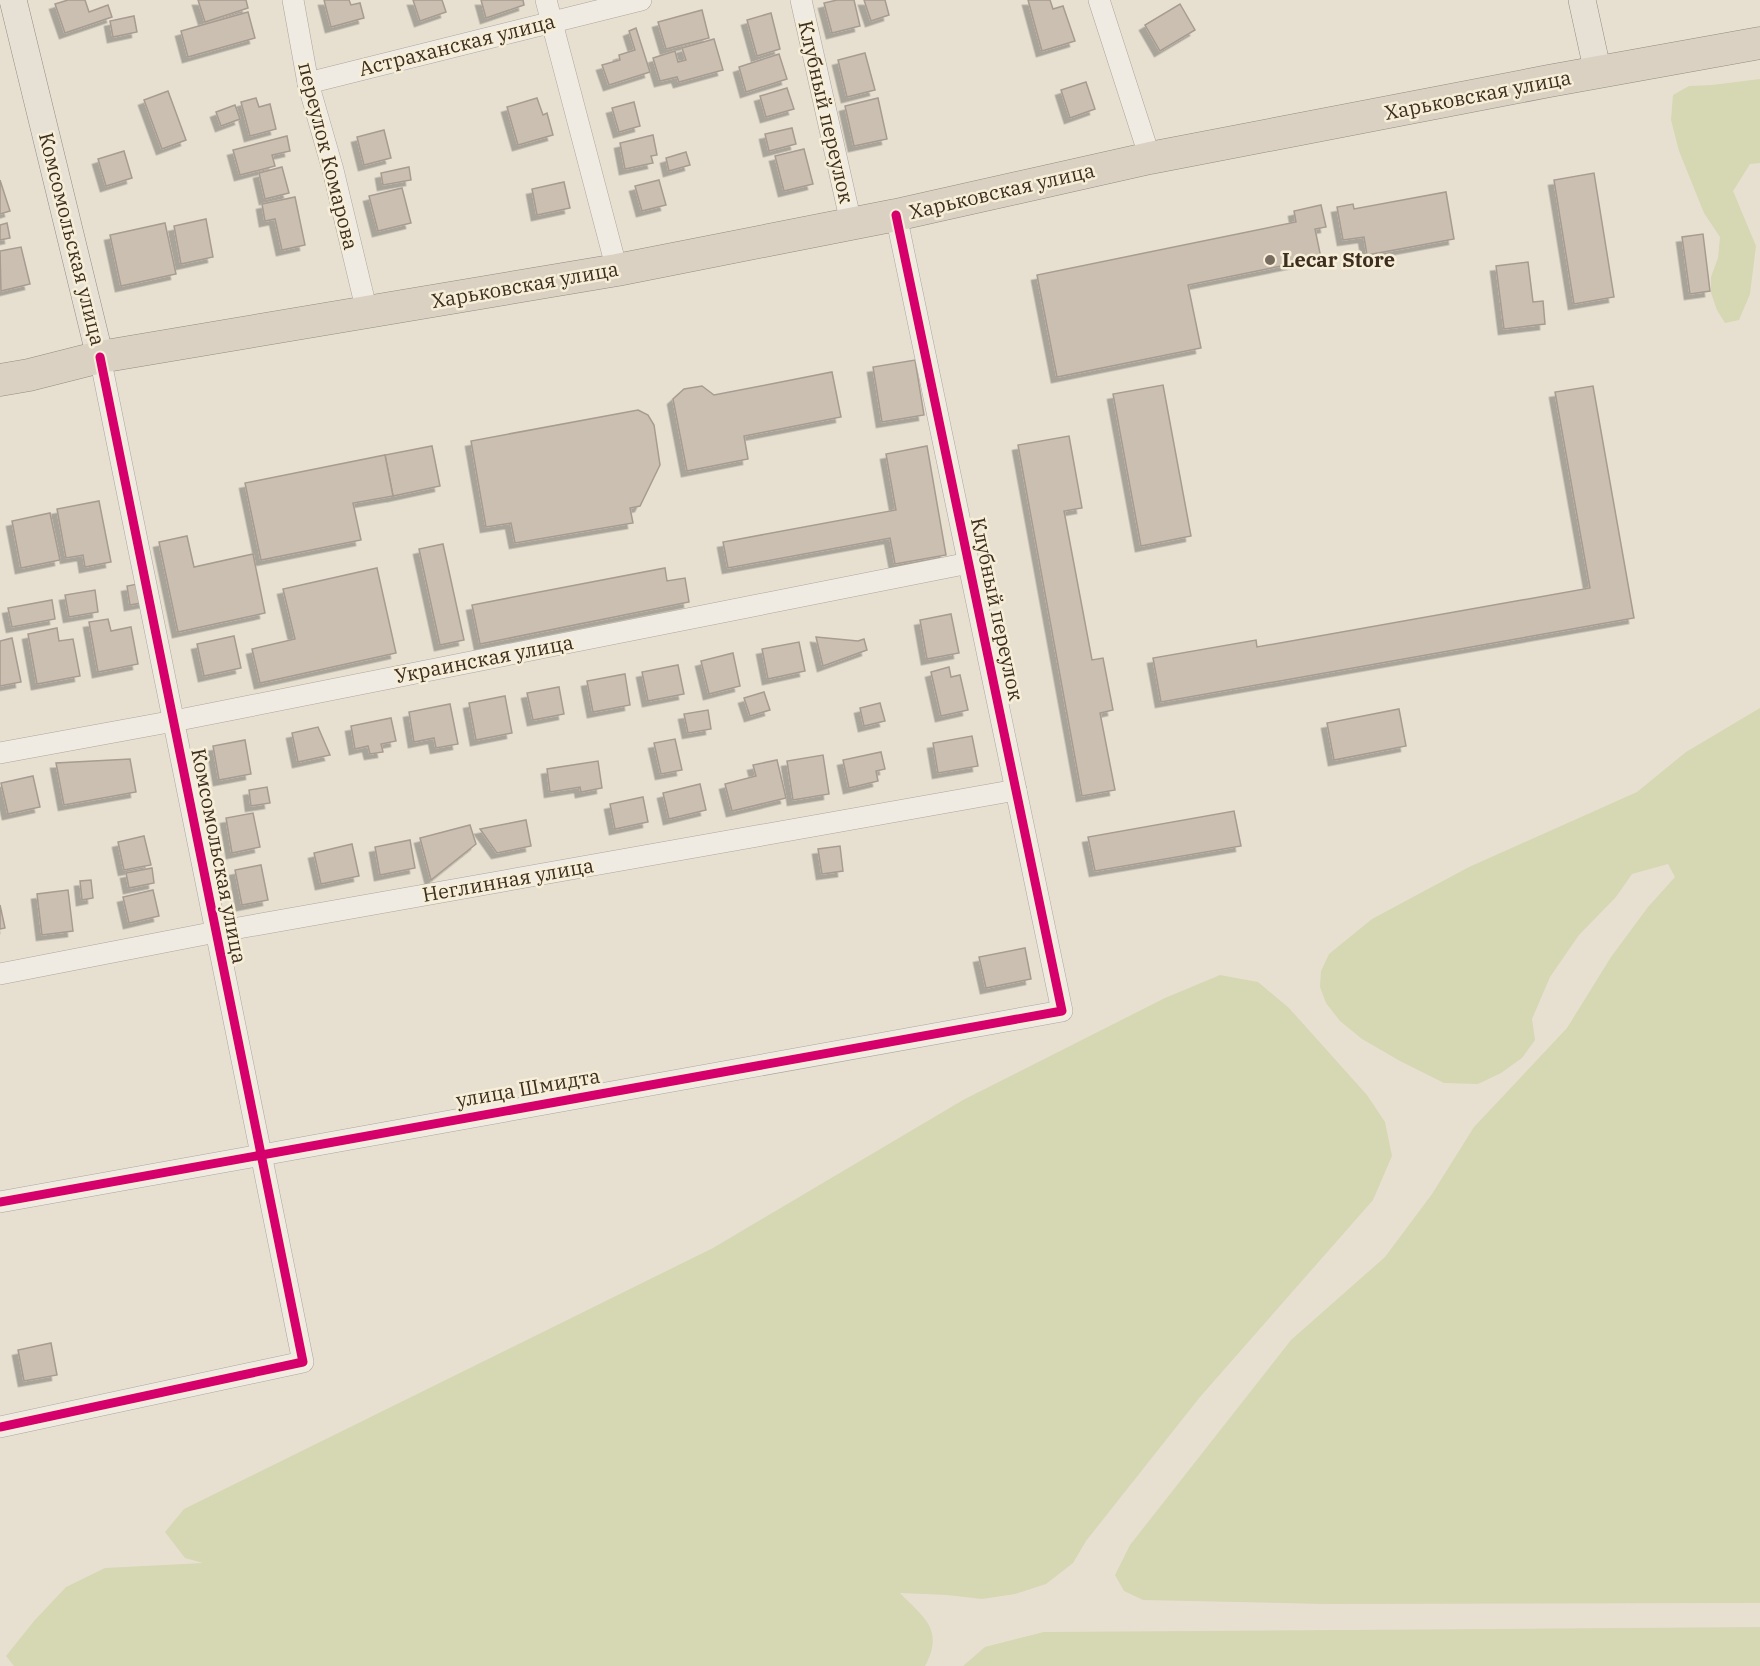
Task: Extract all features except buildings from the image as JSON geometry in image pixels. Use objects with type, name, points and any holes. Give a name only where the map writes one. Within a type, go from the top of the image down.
[{"type":"highway","name":"Харьковская улица","points":[[0,380],[100,357],[617,270],[896,214],[1150,158],[1760,43]]},
{"type":"highway","name":"Харьковская улица","points":[[0,358],[23,354],[100,357]]},
{"type":"main road","name":"Комсомольская улица","points":[[13,0],[100,357]]},
{"type":"main road","points":[[1582,0],[1598,73]]},
{"type":"street","name":"переулок Комарова","points":[[293,0],[308,83],[333,170],[367,312]]},
{"type":"street","points":[[546,0],[617,270]]},
{"type":"street","name":"Астраханская улица","points":[[308,83],[641,0]]},
{"type":"street","name":"Клубный переулок","points":[[801,0],[851,223]]},
{"type":"street","points":[[1099,0],[1150,158]]},
{"type":"street","name":"Клубный переулок","points":[[896,214],[1062,1011]]},
{"type":"street","name":"Комсомольская улица","points":[[0,1427],[303,1362],[100,357]]},
{"type":"street","name":"Украинская улица","points":[[0,753],[174,721],[969,563]]},
{"type":"street","name":"Неглинная улица","points":[[0,974],[216,932],[1016,790]]},
{"type":"street","name":"улица Шмидта","points":[[0,1202],[1062,1011]]},
{"type":"green space","points":[[1760,79],[1760,163],[1750,164],[1733,191],[1756,246],[1750,294],[1739,320],[1725,323],[1711,293],[1711,277],[1718,258],[1720,237],[1704,213],[1679,151],[1671,120],[1673,95],[1689,86]]},
{"type":"green space","points":[[1760,708],[1760,1603],[1326,1604],[1143,1600],[1124,1591],[1115,1575],[1130,1545],[1291,1340],[1385,1257],[1432,1194],[1474,1127],[1567,1028],[1611,957],[1648,907],[1675,877],[1668,864],[1632,874],[1616,897],[1579,935],[1550,977],[1532,1019],[1535,1040],[1522,1058],[1501,1073],[1478,1084],[1444,1083],[1362,1039],[1340,1021],[1326,1003],[1320,987],[1321,971],[1329,954],[1372,919],[1469,867],[1637,792],[1686,752]]},
{"type":"green space","points":[[1220,975],[1258,982],[1289,1008],[1367,1095],[1385,1122],[1392,1156],[1373,1200],[1200,1397],[1086,1541],[1073,1563],[1046,1584],[1015,1594],[982,1599],[900,1593],[923,1617],[932,1633],[931,1653],[925,1666],[14,1666],[6,1656],[34,1621],[66,1587],[105,1568],[203,1563],[185,1558],[165,1532],[184,1509],[713,1248],[963,1100],[1165,998]]},
{"type":"green space","points":[[1760,1627],[1760,1666],[963,1666],[985,1647],[1044,1632]]},
{"type":"cycle path","points":[[0,1202],[1062,1011],[896,215]]},
{"type":"cycle path","points":[[0,1427],[303,1362],[100,357]]},
{"type":"place","name":"Lecar Store","points":[[1270,260]]}]
